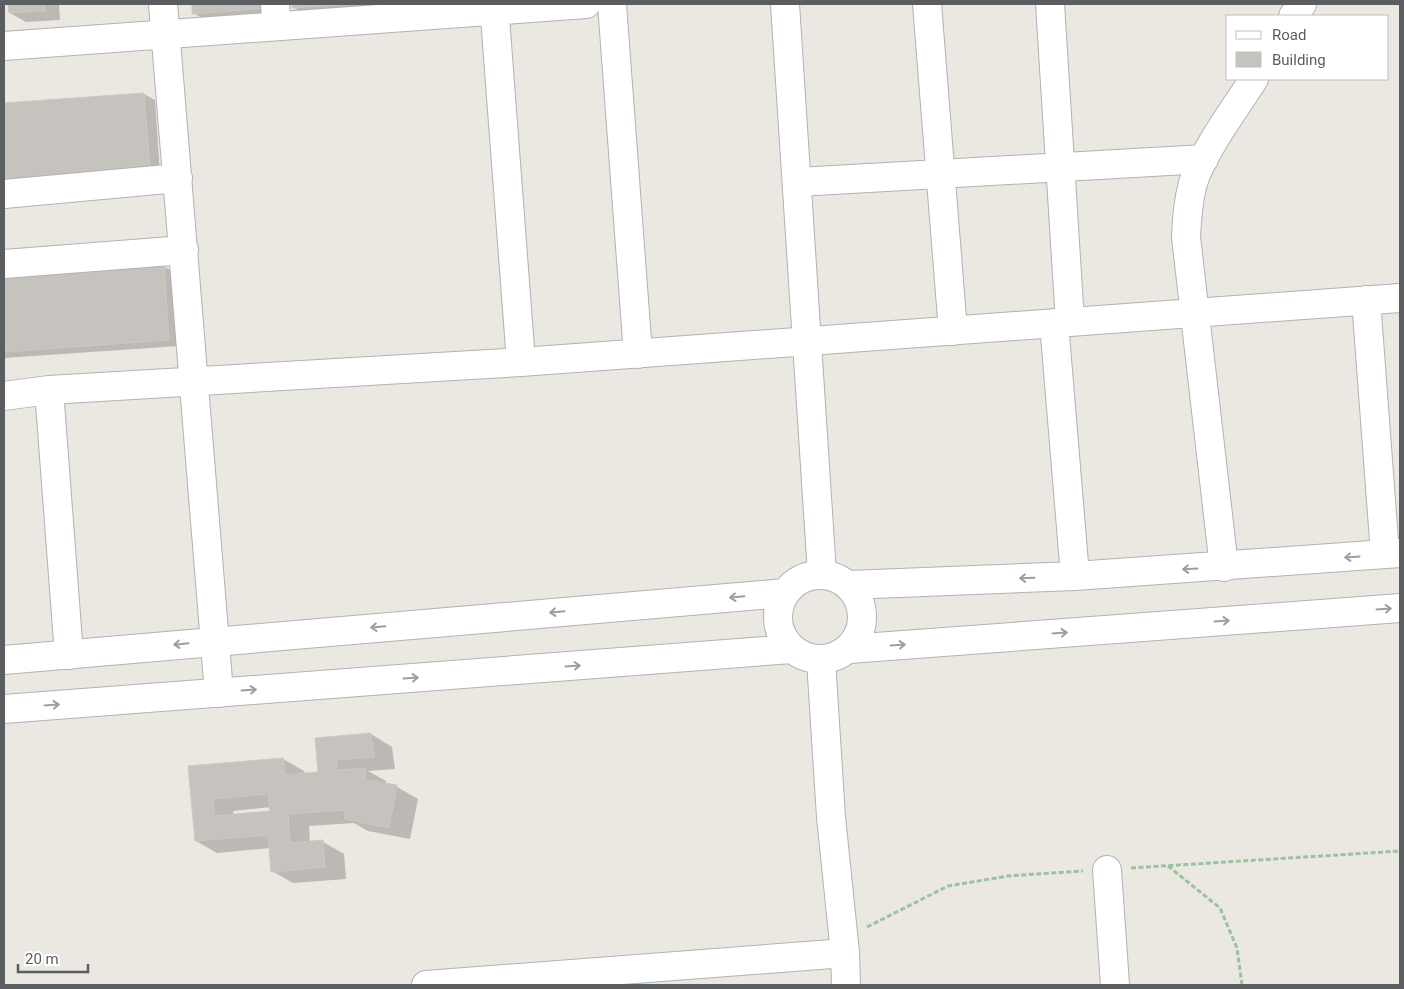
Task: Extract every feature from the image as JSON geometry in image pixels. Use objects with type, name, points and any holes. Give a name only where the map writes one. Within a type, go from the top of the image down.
[{"type":"street","points":[[163,4],[219,693]]},
{"type":"street","points":[[4,46],[166,34],[276,15],[586,4]]},
{"type":"street","points":[[612,4],[638,354]]},
{"type":"street","points":[[785,4],[822,574]]},
{"type":"street","points":[[927,4],[953,331]]},
{"type":"street","points":[[1050,4],[1061,168],[1062,323],[1075,576]]},
{"type":"street","points":[[1294,15],[1302,4]]},
{"type":"street","points":[[494,7],[521,362]]},
{"type":"street","points":[[1224,567],[1186,237],[1194,181],[1204,159],[1253,80]]},
{"type":"street","points":[[798,182],[1204,159]]},
{"type":"street","points":[[4,194],[178,178]]},
{"type":"street","points":[[4,264],[184,250]]},
{"type":"street","points":[[4,396],[49,390],[194,383],[521,362],[1400,298]]},
{"type":"street","points":[[849,585],[1075,576],[1392,554],[1366,300]]},
{"type":"street","points":[[49,390],[69,655]]},
{"type":"street","points":[[822,574],[836,577],[849,585],[859,600],[863,617],[860,634],[849,649],[836,657],[821,660],[806,657],[792,649],[782,637],[778,622],[779,606],[785,592],[795,582],[808,576],[822,574]]},
{"type":"street","points":[[4,660],[214,640],[785,592]]},
{"type":"street","points":[[849,649],[1400,608]]},
{"type":"street","points":[[4,709],[792,649]]},
{"type":"street","points":[[821,660],[831,817],[845,953],[846,985]]},
{"type":"street","points":[[1107,870],[1114,985]]},
{"type":"street","points":[[426,985],[845,953]]},
{"type":"path","points":[[1168,866],[1220,908],[1237,948],[1242,985]]},
{"type":"building","points":[[8,4],[44,4],[45,11],[9,13]]},
{"type":"building","points":[[192,4],[265,4],[266,8],[192,14]]},
{"type":"building","points":[[292,4],[353,4],[292,8]]},
{"type":"building","points":[[144,93],[150,169],[4,179],[4,103]]},
{"type":"building","points":[[164,265],[169,340],[4,352],[4,275]]},
{"type":"building","points":[[371,733],[374,757],[336,760],[337,770],[365,768],[366,780],[397,785],[389,828],[345,819],[345,810],[288,814],[290,843],[323,840],[325,867],[271,872],[268,835],[195,841],[188,766],[283,758],[285,775],[318,772],[315,738]],"holes":[[[268,794],[270,811],[214,816],[213,799]]]}]
